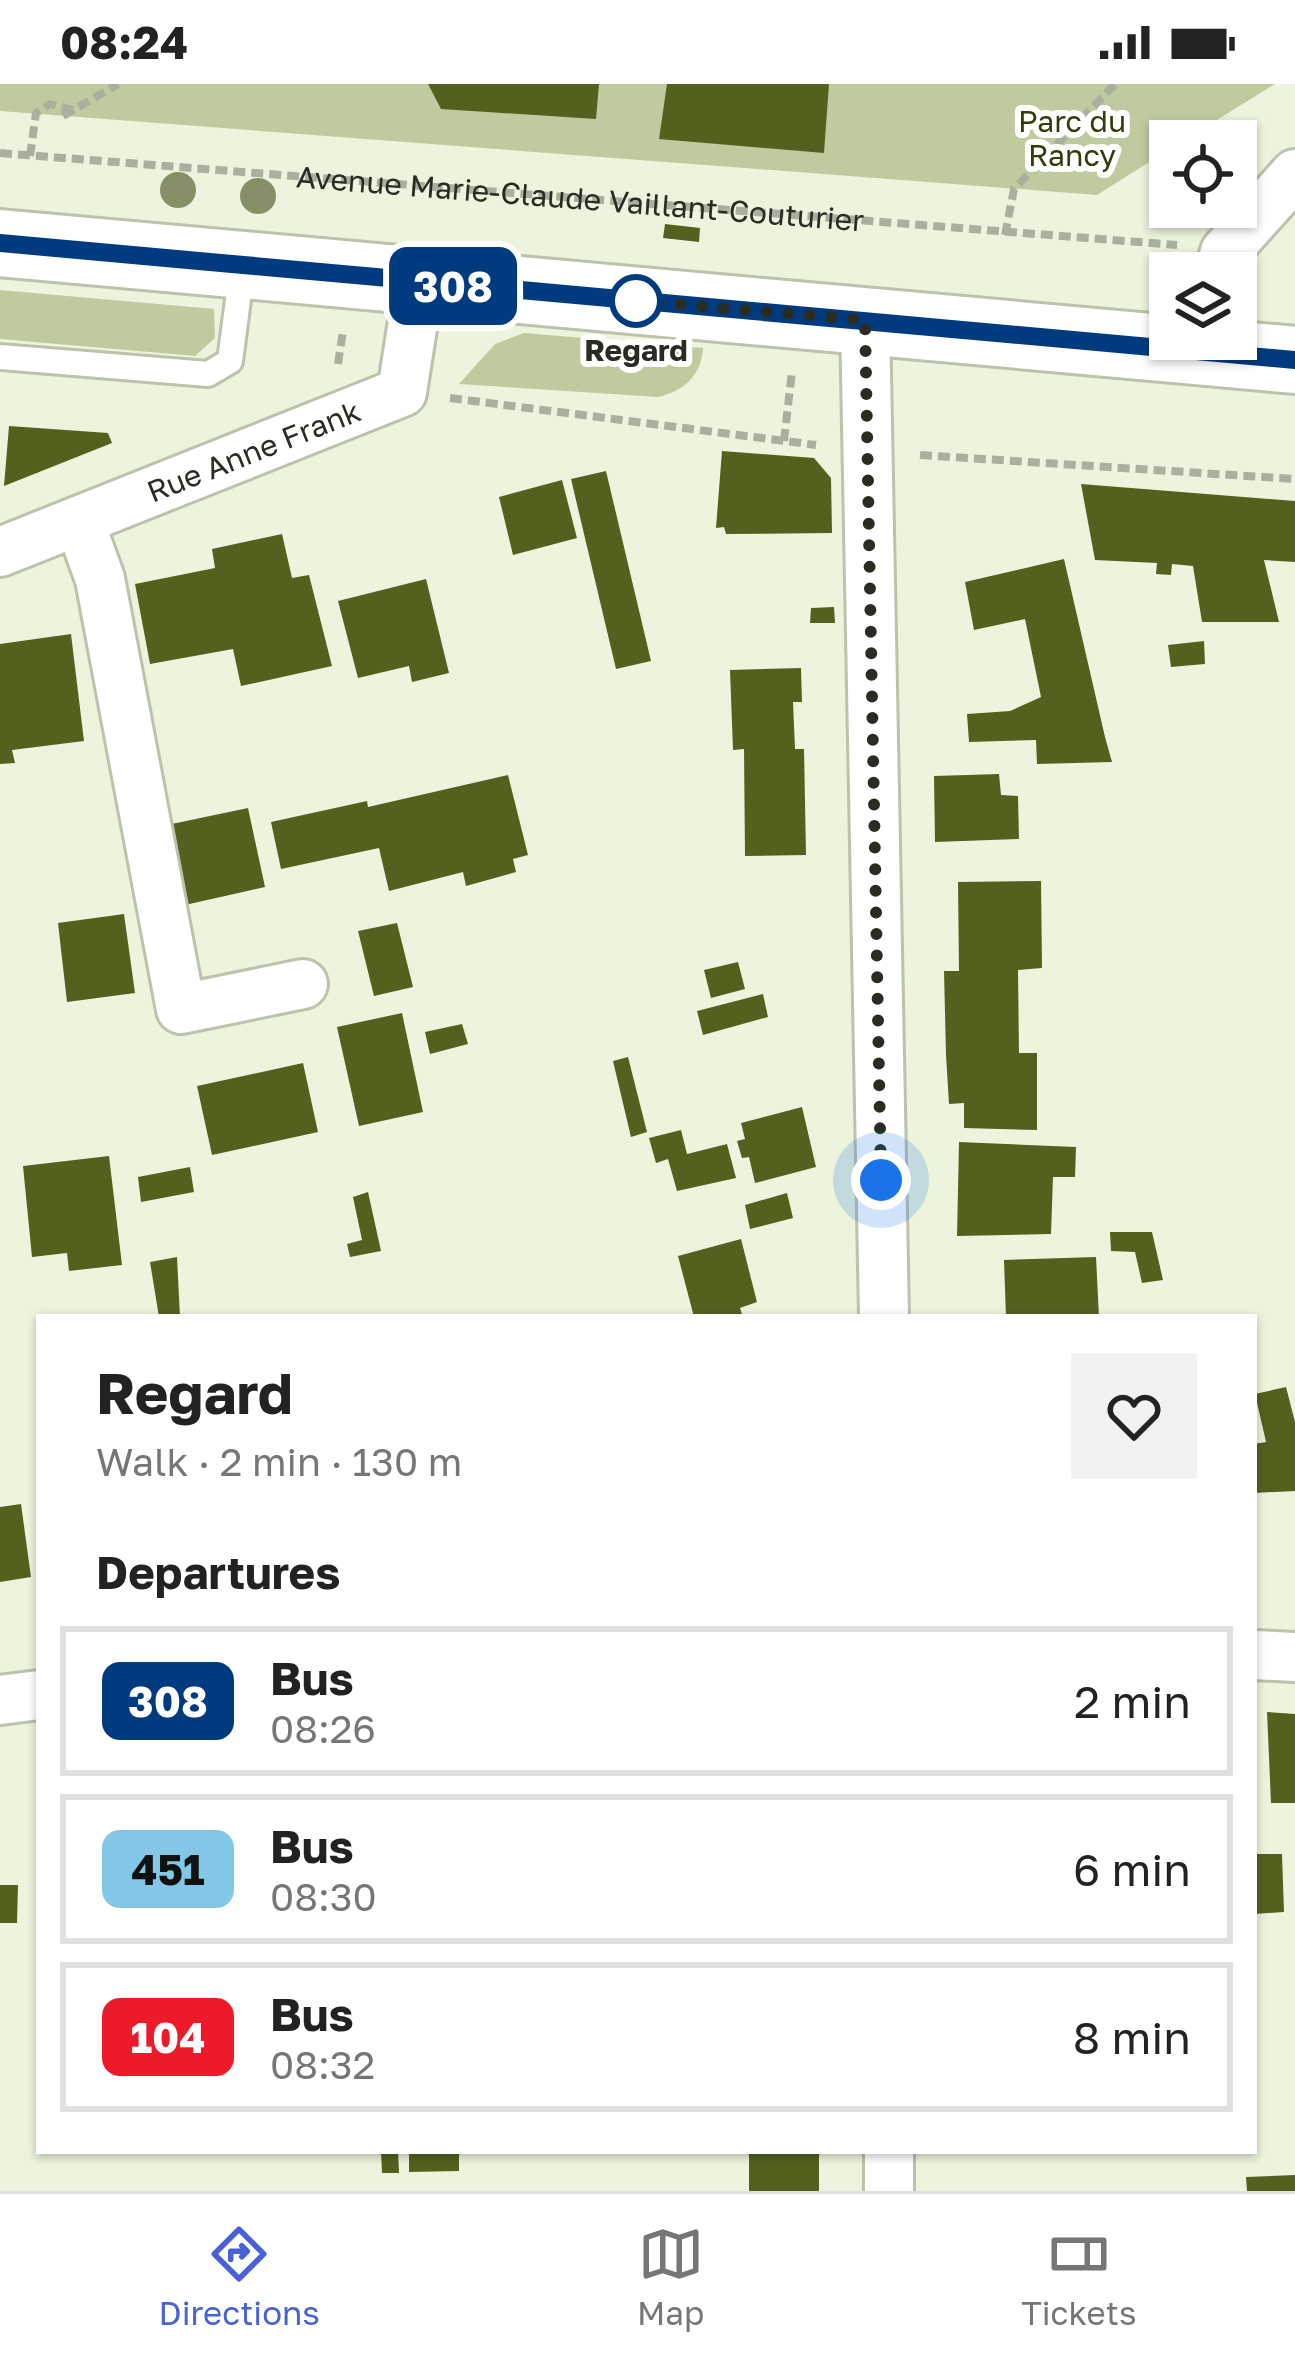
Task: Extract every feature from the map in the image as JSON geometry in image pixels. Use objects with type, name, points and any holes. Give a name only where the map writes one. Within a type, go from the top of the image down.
[{"type":"main road","points":[[0,243],[418,283],[1149,340]]},
{"type":"main road","points":[[1257,353],[1295,360]]},
{"type":"street","points":[[1225,252],[1295,174]]},
{"type":"street","points":[[402,392],[418,283]]},
{"type":"street","points":[[865,320],[884,1314]]},
{"type":"street","name":"Rue Anne Frank","points":[[0,552],[402,392]]},
{"type":"street","points":[[79,521],[100,579],[181,1009],[303,984]]},
{"type":"street","points":[[1257,1654],[1295,1657]]},
{"type":"street","points":[[0,1700],[36,1695]]},
{"type":"street","points":[[889,2154],[889,2191]]},
{"type":"lane","points":[[0,357],[208,374],[230,361],[243,264]]},
{"type":"path","points":[[63,116],[118,84]]},
{"type":"path","points":[[1005,235],[1014,189],[1115,84]]},
{"type":"path","points":[[31,156],[36,113],[50,104],[73,110]]},
{"type":"path","name":"Avenue Marie-Claude Vaillant-Couturier","points":[[0,153],[1005,235],[1162,243]]},
{"type":"path","points":[[345,318],[336,384],[834,448]]},
{"type":"path","points":[[784,441],[795,354]]},
{"type":"path","points":[[912,454],[1295,479]]},
{"type":"green space","name":"Parc du Rancy","points":[[0,84],[1275,84],[1217,120],[1149,120],[1149,162],[1097,195],[0,111]]},
{"type":"green space","points":[[0,290],[214,309],[215,338],[195,356],[0,339]]},
{"type":"green space","points":[[524,333],[703,348],[690,381],[658,397],[459,384],[495,344]]},
{"type":"building","points":[[428,84],[599,84],[596,119],[441,109]]},
{"type":"building","points":[[667,84],[829,84],[824,153],[659,139]]},
{"type":"building","points":[[665,224],[700,228],[699,242],[663,238]]},
{"type":"building","points":[[9,426],[108,433],[112,443],[4,486]]},
{"type":"building","points":[[722,451],[814,458],[831,478],[832,533],[726,534],[724,527],[716,528]]},
{"type":"building","points":[[606,471],[651,661],[616,669],[571,479]]},
{"type":"building","points":[[562,480],[577,538],[513,555],[499,497]]},
{"type":"building","points":[[1081,484],[1295,501],[1295,562],[1264,560],[1279,622],[1202,622],[1193,566],[1172,564],[1171,575],[1156,574],[1157,563],[1095,560]]},
{"type":"building","points":[[282,534],[292,578],[309,575],[332,666],[241,686],[233,649],[150,664],[135,584],[215,568],[212,549]]},
{"type":"building","points":[[1064,559],[1112,762],[1037,764],[1036,740],[969,742],[967,714],[1010,711],[1041,697],[1025,619],[974,630],[965,582]]},
{"type":"building","points":[[426,579],[449,673],[412,682],[409,666],[358,678],[338,601]]},
{"type":"building","points":[[834,607],[835,623],[810,623],[811,608]]},
{"type":"building","points":[[71,634],[84,741],[12,750],[15,763],[0,764],[0,644]]},
{"type":"building","points":[[1204,641],[1205,664],[1171,667],[1168,645]]},
{"type":"building","points":[[801,668],[802,702],[793,702],[795,749],[804,749],[806,855],[745,856],[744,749],[733,750],[730,670]]},
{"type":"building","points":[[999,774],[1001,795],[1018,796],[1019,839],[935,842],[934,776]]},
{"type":"building","points":[[508,775],[528,855],[513,859],[516,872],[466,886],[463,872],[389,891],[379,848],[281,869],[271,822],[367,801],[368,807]]},
{"type":"building","points":[[248,808],[265,887],[185,905],[167,825]]},
{"type":"building","points":[[1041,881],[1042,968],[1018,970],[1019,1053],[1037,1053],[1037,1130],[964,1128],[964,1103],[949,1104],[946,1055],[944,971],[959,971],[958,882]]},
{"type":"building","points":[[124,914],[135,993],[67,1002],[58,923]]},
{"type":"building","points":[[397,923],[413,987],[374,996],[358,931]]},
{"type":"building","points":[[738,962],[745,989],[711,998],[704,970]]},
{"type":"building","points":[[763,994],[768,1017],[703,1035],[697,1011]]},
{"type":"building","points":[[402,1013],[423,1112],[359,1126],[337,1027]]},
{"type":"building","points":[[462,1024],[468,1044],[430,1054],[425,1032]]},
{"type":"building","points":[[628,1057],[647,1132],[631,1137],[613,1061]]},
{"type":"building","points":[[303,1063],[318,1132],[212,1155],[197,1086]]},
{"type":"building","points":[[802,1107],[816,1167],[755,1183],[749,1157],[742,1158],[737,1141],[745,1139],[741,1123]]},
{"type":"building","points":[[681,1130],[687,1154],[727,1144],[736,1178],[677,1191],[668,1159],[656,1163],[649,1138]]},
{"type":"building","points":[[959,1142],[1076,1147],[1075,1177],[1053,1177],[1051,1234],[957,1236]]},
{"type":"building","points":[[109,1156],[122,1265],[69,1271],[67,1253],[32,1257],[23,1166]]},
{"type":"building","points":[[190,1167],[194,1192],[141,1202],[138,1177]]},
{"type":"building","points":[[368,1192],[381,1251],[350,1257],[347,1244],[362,1240],[353,1197]]},
{"type":"building","points":[[787,1193],[793,1218],[750,1229],[745,1205]]},
{"type":"building","points":[[1110,1232],[1152,1232],[1163,1280],[1142,1283],[1135,1252],[1111,1251]]},
{"type":"building","points":[[741,1239],[757,1302],[740,1308],[742,1314],[693,1314],[678,1256]]},
{"type":"building","points":[[177,1257],[180,1314],[159,1314],[150,1262]]},
{"type":"building","points":[[1096,1257],[1099,1314],[1006,1314],[1004,1260]]},
{"type":"building","points":[[1286,1387],[1295,1422],[1295,1491],[1257,1493],[1257,1444],[1266,1442],[1257,1394]]},
{"type":"building","points":[[21,1504],[31,1577],[0,1582],[0,1507]]},
{"type":"building","points":[[1267,1712],[1295,1714],[1295,1803],[1271,1803]]},
{"type":"building","points":[[1257,1854],[1282,1854],[1284,1912],[1257,1914]]},
{"type":"building","points":[[0,1885],[18,1885],[17,1923],[0,1923]]},
{"type":"building","points":[[381,2154],[398,2154],[399,2173],[382,2173]]},
{"type":"building","points":[[409,2154],[459,2154],[459,2171],[409,2172]]},
{"type":"building","points":[[749,2154],[819,2154],[819,2191],[749,2191]]},
{"type":"building","points":[[1295,2175],[1295,2191],[1247,2191],[1246,2177]]},
{"type":"bus line","name":"308","points":[[0,243],[351,272],[418,283],[1197,347],[1295,360]]},
{"type":"place","name":"Regard","points":[[636,301]]},
{"type":"route","points":[[636,301],[626,300],[865,320],[881,1180]]}]
